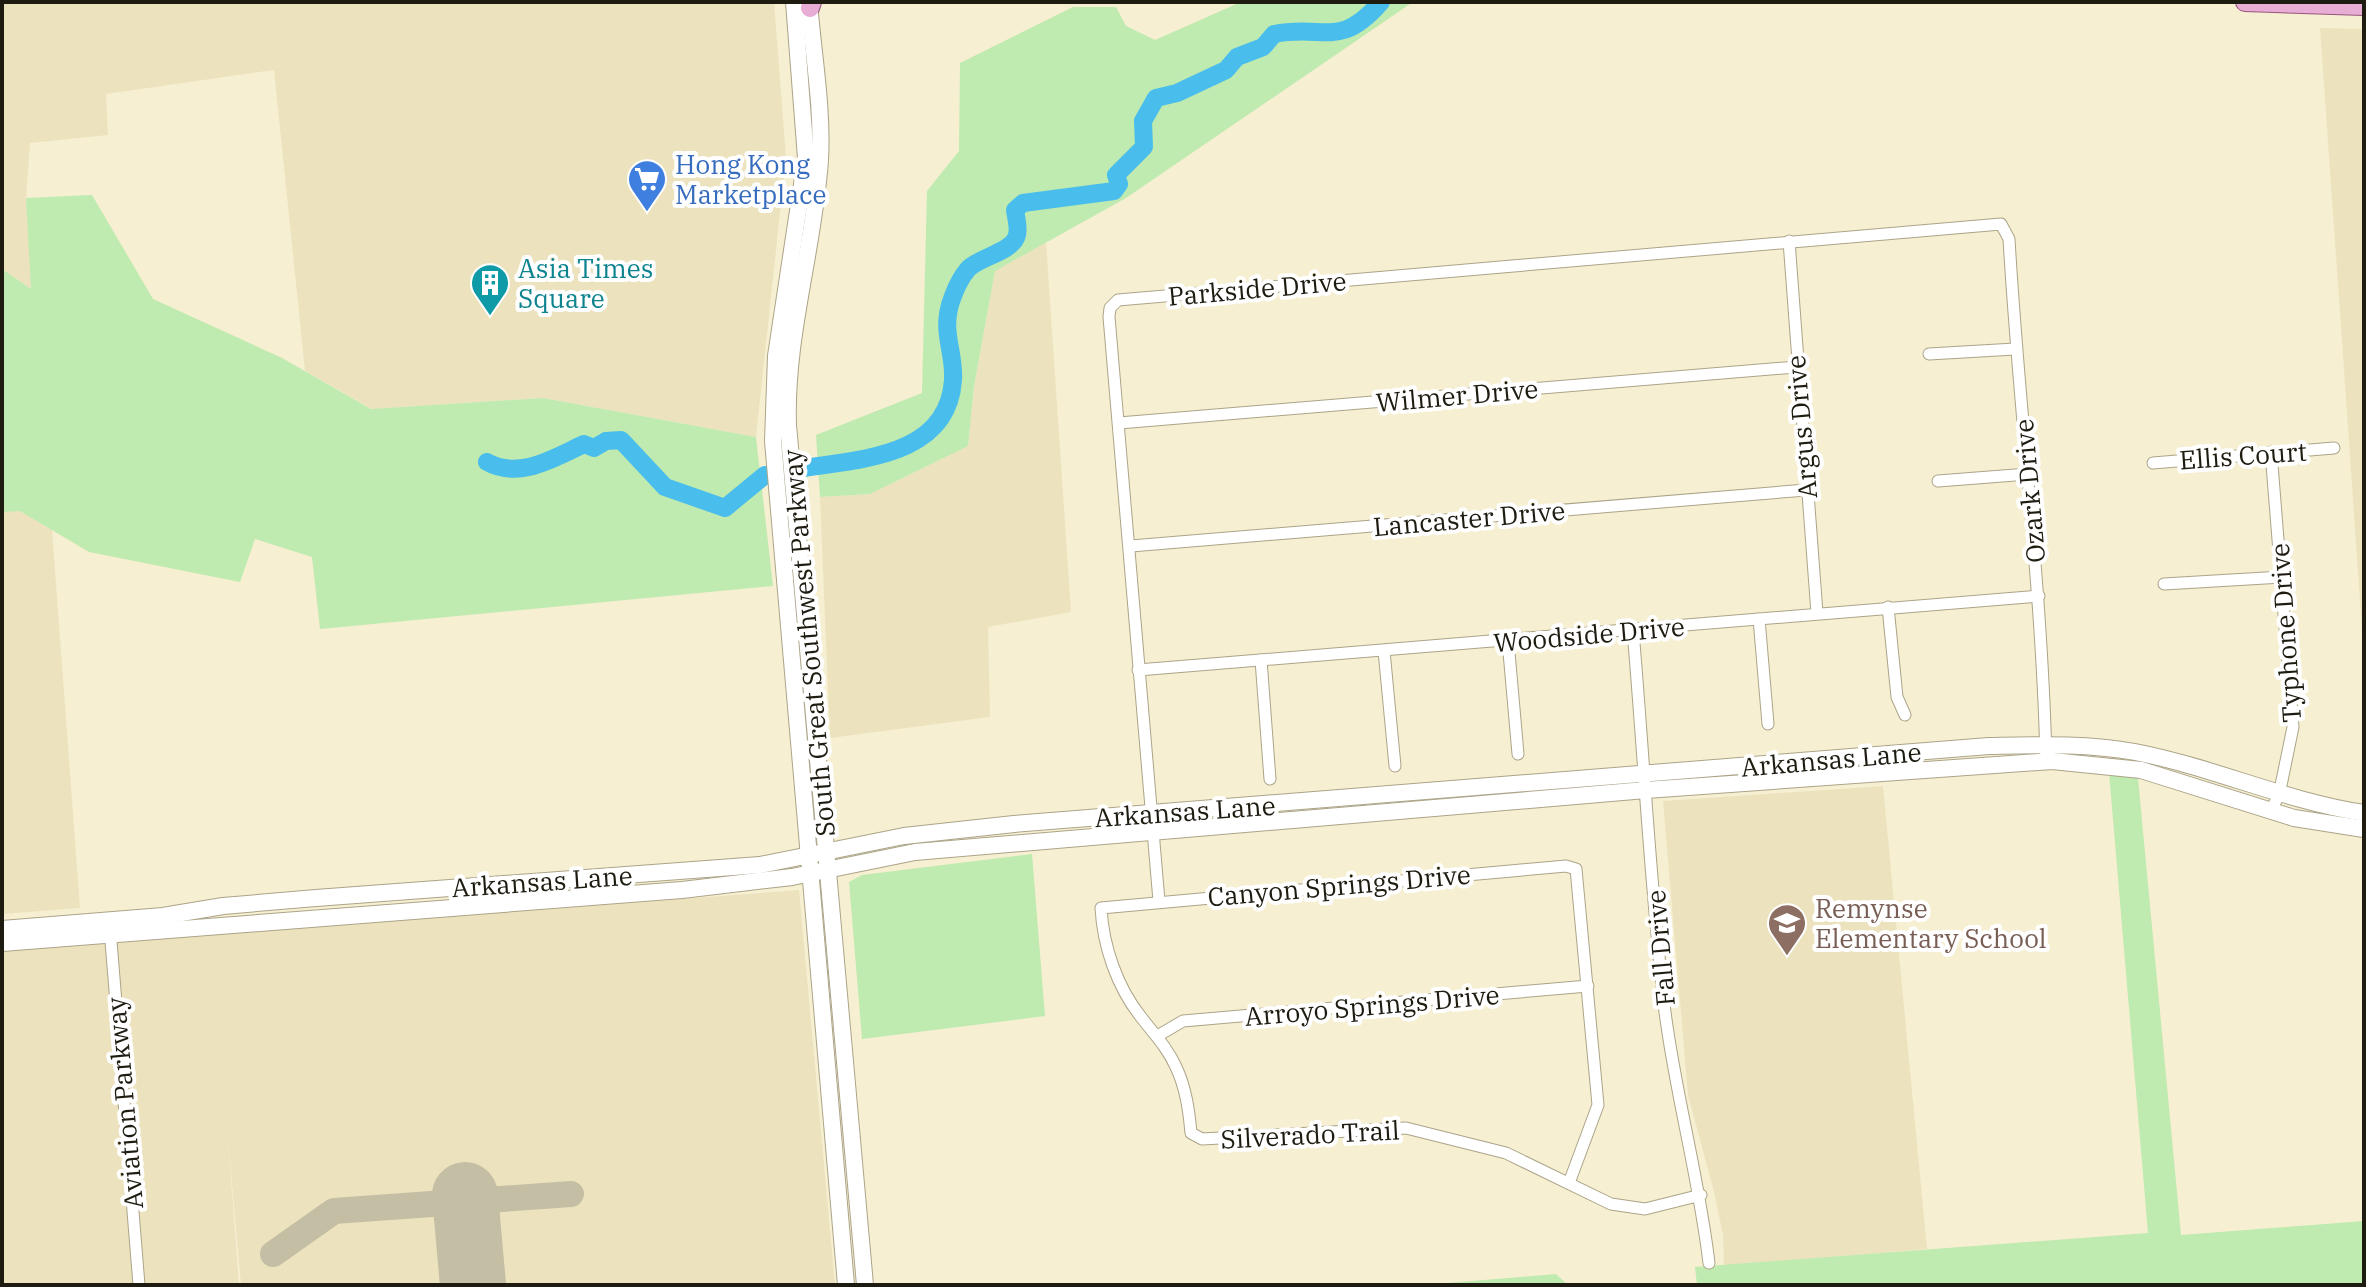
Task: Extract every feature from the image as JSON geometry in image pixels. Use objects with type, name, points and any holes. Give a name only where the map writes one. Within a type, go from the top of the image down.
[{"type":"main road","points":[[2245,2],[2364,6]]},
{"type":"main road","name":"South Great Southwest Parkway","points":[[806,3],[820,160],[787,390],[836,1050],[861,1231],[865,1285]]},
{"type":"main road","name":"Arkansas Lane","points":[[820,863],[904,836],[1014,824],[2046,753],[2133,752],[2191,766],[2279,795],[2364,813]]},
{"type":"main road","name":"Arkansas Lane","points":[[2046,753],[2141,770],[2326,825],[2364,829]]},
{"type":"main road","name":"Arkansas Lane","points":[[2,943],[223,906],[820,863],[1646,782]]},
{"type":"main road","name":"Arkansas Lane","points":[[2,929],[110,927]]},
{"type":"main road","name":"South Great Southwest Parkway","points":[[836,1050],[841,1234],[846,1285]]},
{"type":"main road","points":[[841,1234],[861,1231]]},
{"type":"street","name":"Parkside Drive","points":[[1159,901],[1109,317],[1110,308],[1118,300],[2001,224]]},
{"type":"street","name":"Ozark Drive","points":[[2001,224],[2009,239],[2015,349],[2039,596],[2046,753]]},
{"type":"street","name":"Argus Drive","points":[[1789,241],[1796,367],[1816,571],[1817,613]]},
{"type":"street","points":[[1929,354],[2015,349]]},
{"type":"street","name":"Wilmer Drive","points":[[1119,423],[1796,367]]},
{"type":"street","name":"Ellis Court","points":[[2153,463],[2334,448]]},
{"type":"street","name":"Typhone Drive","points":[[2271,452],[2293,727],[2279,795],[2271,810]]},
{"type":"street","points":[[1938,481],[2028,474]]},
{"type":"street","name":"Lancaster Drive","points":[[1131,546],[1806,490]]},
{"type":"street","points":[[2164,584],[2282,577]]},
{"type":"street","name":"Woodside Drive","points":[[1138,670],[2039,596]]},
{"type":"street","points":[[1888,607],[1897,697],[1905,715]]},
{"type":"street","points":[[1759,619],[1768,724]]},
{"type":"street","name":"Fall Drive","points":[[1633,631],[1665,1011],[1680,1108],[1701,1195],[1709,1263]]},
{"type":"street","points":[[1508,641],[1518,754]]},
{"type":"street","points":[[1384,651],[1395,766]]},
{"type":"street","points":[[1261,660],[1270,779]]},
{"type":"street","name":"Canyon Springs Drive","points":[[1159,1035],[1141,1017],[1119,981],[1102,927],[1101,908],[1566,866],[1576,869],[1588,986]]},
{"type":"street","name":"Aviation Parkway","points":[[110,927],[139,1285]]},
{"type":"street","points":[[1569,1183],[1598,1105],[1588,986]]},
{"type":"street","name":"Arroyo Springs Drive","points":[[1159,1035],[1183,1021],[1588,986]]},
{"type":"street","name":"Silverado Trail","points":[[1159,1035],[1178,1070],[1188,1102],[1191,1133],[1202,1139],[1406,1128],[1506,1153],[1611,1204],[1645,1209],[1701,1195]]},
{"type":"shaded area","points":[[2,2],[774,2],[786,157],[756,437],[543,398],[372,409],[305,371],[274,70],[106,94],[108,135],[30,143],[26,198],[32,290],[2,269]]},
{"type":"shaded area","points":[[2320,28],[2364,29],[2364,659],[2345,384]]},
{"type":"shaded area","points":[[1046,242],[1071,612],[988,627],[990,717],[830,738],[820,497],[870,494],[968,446],[974,386],[995,271]]},
{"type":"shaded area","points":[[20,510],[52,530],[80,908],[2,914],[2,512]]},
{"type":"shaded area","name":"Remynse Elementary School","points":[[1883,786],[1927,1249],[1724,1266],[1723,1235],[1714,1192],[1688,1095],[1663,801]]},
{"type":"shaded area","points":[[799,890],[835,1285],[241,1285],[228,1139],[239,1285],[2,1285],[2,951]]},
{"type":"green space","points":[[1241,2],[1410,4],[1126,198],[995,271],[974,386],[968,446],[870,494],[820,497],[816,435],[922,393],[927,191],[959,151],[960,63],[1073,7],[1116,7],[1126,26],[1155,40]]},
{"type":"green space","points":[[92,195],[153,299],[282,358],[371,409],[543,398],[756,437],[773,586],[320,629],[312,557],[255,539],[240,582],[89,552],[20,511],[2,512],[2,269],[31,289],[26,198]]},
{"type":"green space","points":[[2109,772],[2138,778],[2181,1235],[2364,1221],[2364,1285],[1697,1285],[1695,1267],[2148,1233]]},
{"type":"green space","points":[[1032,854],[1045,1016],[862,1039],[849,882],[862,875]]},
{"type":"green space","points":[[1556,1274],[1568,1285],[1424,1285]]},
{"type":"waterway","points":[[798,469],[896,450],[917,440],[935,425],[947,406],[953,380],[947,330],[953,296],[968,269],[1014,241],[1018,229],[1015,210],[1023,203],[1114,191],[1119,184],[1116,175],[1144,147],[1143,121],[1156,98],[1177,93],[1226,70],[1237,57],[1263,47],[1274,34],[1342,31],[1354,26],[1381,2]]},
{"type":"waterway","points":[[487,462],[511,469],[524,468],[549,461],[584,444],[594,448],[606,441],[621,440],[665,487],[725,508],[765,475]]},
{"type":"taxiway","points":[[273,1254],[334,1211],[571,1194]]},
{"type":"runway","points":[[465,1195],[473,1285]]},
{"type":"place","name":"Hong Kong Marketplace","points":[[647,213]]},
{"type":"place","name":"Asia Times Square","points":[[490,317]]},
{"type":"place","name":"Remynse Elementary School","points":[[1787,957]]}]
